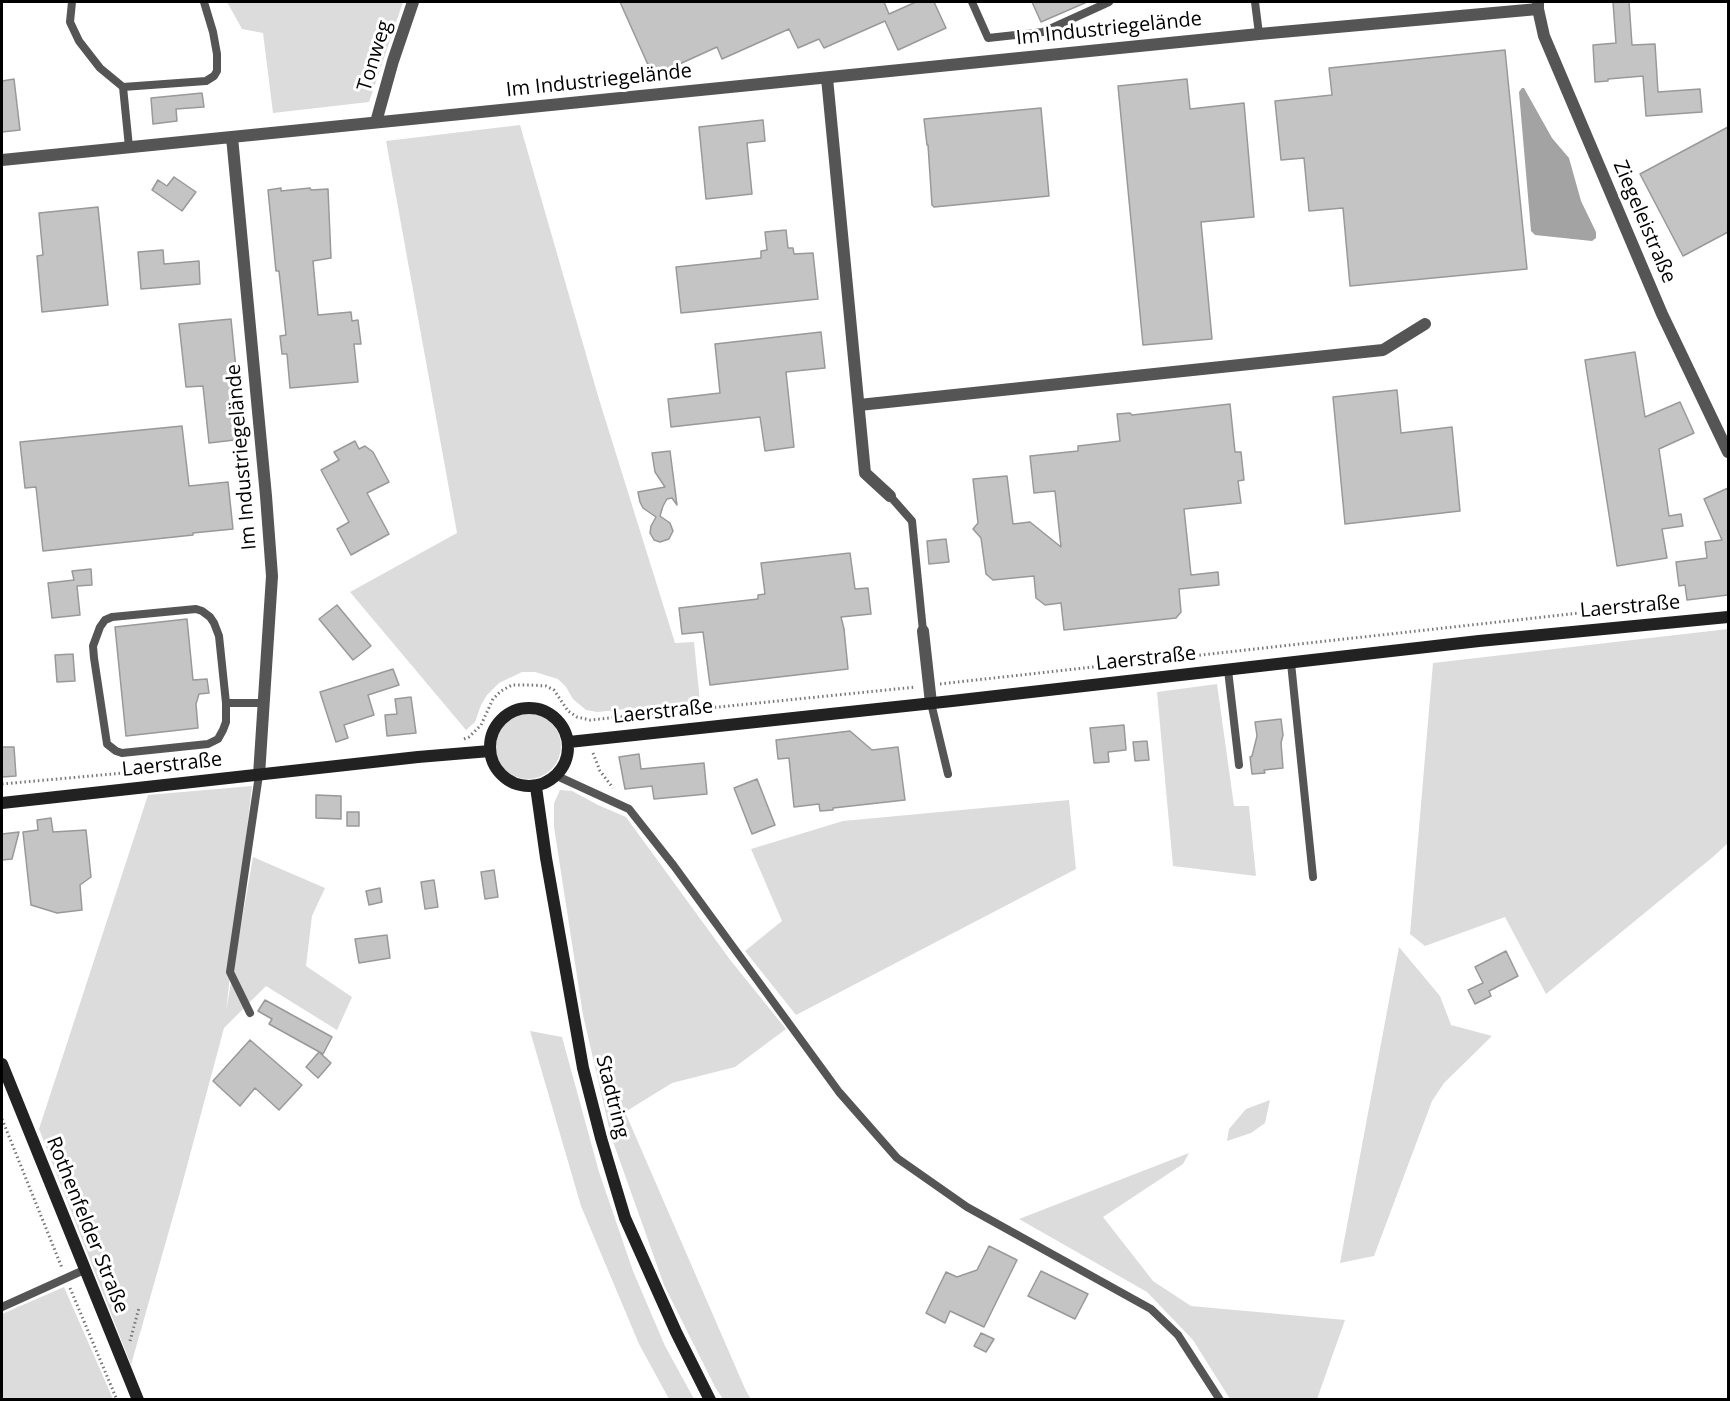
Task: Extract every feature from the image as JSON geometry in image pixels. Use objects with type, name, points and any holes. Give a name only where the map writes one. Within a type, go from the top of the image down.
[{"type":"main road","name":"Laerstraße","points":[[568,742],[1491,640],[1728,617]]},
{"type":"main road","points":[[531,708],[544,711],[556,718],[564,729],[568,742],[566,761],[557,776],[546,784],[536,787],[517,785],[504,778],[494,766],[490,751],[490,740],[494,729],[510,713],[520,709],[531,708]]},
{"type":"main road","name":"Laerstraße","points":[[2,803],[490,751]]},
{"type":"main road","name":"Stadtring","points":[[536,787],[546,858],[583,1068],[601,1138],[625,1218],[675,1332],[711,1400]]},
{"type":"main road","name":"Rothenfelder Straße","points":[[2,1064],[138,1400]]},
{"type":"street","name":"Tonweg","points":[[376,123],[393,61],[413,2]]},
{"type":"street","name":"Im Industriegelände","points":[[2,160],[1538,5]]},
{"type":"street","name":"Ziegeleistraße","points":[[1538,5],[1544,36],[1662,314],[1728,452]]},
{"type":"street","points":[[827,78],[865,473],[890,496]]},
{"type":"street","name":"Im Industriegelände","points":[[232,137],[272,576],[259,775]]},
{"type":"street","points":[[859,405],[1383,350],[1425,324]]},
{"type":"street","points":[[923,631],[931,703]]},
{"type":"lane","points":[[72,2],[70,22],[79,41],[100,68],[123,87],[206,81],[214,76],[217,71],[217,54],[204,2]]},
{"type":"lane","points":[[972,2],[988,38],[1043,32],[1109,2]]},
{"type":"lane","points":[[1255,2],[1259,33]]},
{"type":"lane","points":[[123,87],[129,147]]},
{"type":"lane","points":[[890,496],[912,521],[923,631]]},
{"type":"lane","points":[[196,609],[202,611],[210,616],[219,636],[226,703],[226,722],[223,730],[218,739],[208,744],[122,753],[111,748],[107,744],[94,658],[93,646],[99,627],[105,620],[112,617],[196,609]]},
{"type":"lane","points":[[1291,663],[1312,877]]},
{"type":"lane","points":[[1228,670],[1239,765]]},
{"type":"lane","points":[[226,703],[263,703]]},
{"type":"lane","points":[[931,703],[948,774]]},
{"type":"lane","points":[[250,1013],[230,972],[259,775]]},
{"type":"lane","points":[[557,776],[630,809],[839,1092],[897,1158],[967,1207],[1151,1309],[1178,1335],[1220,1400]]},
{"type":"lane","points":[[2,1307],[84,1270]]},
{"type":"path","points":[[462,740],[469,737],[481,724],[493,699],[512,685],[546,686],[554,690],[568,711],[577,717],[590,720],[928,686],[1588,612],[1609,615]]},
{"type":"path","points":[[590,720],[594,757],[600,771],[615,790]]},
{"type":"path","points":[[2,784],[201,766]]},
{"type":"path","points":[[2,1119],[117,1400]]},
{"type":"path","points":[[129,1342],[139,1308]]},
{"type":"shaded area","points":[[227,2],[403,2],[369,102],[273,113],[263,33],[242,29]]},
{"type":"shaded area","points":[[1522,88],[1552,138],[1569,158],[1581,201],[1596,232],[1596,238],[1592,241],[1535,235],[1531,231],[1519,92]]},
{"type":"shaded area","points":[[520,125],[598,396],[675,643],[694,642],[700,702],[597,712],[586,710],[573,699],[558,679],[535,672],[522,672],[499,683],[487,695],[475,722],[466,730],[350,592],[457,533],[386,141]]},
{"type":"shaded area","points":[[1728,629],[1728,843],[1546,994],[1505,917],[1425,946],[1410,934],[1433,663]]},
{"type":"shaded area","points":[[1217,684],[1234,806],[1249,806],[1256,876],[1173,866],[1157,692]]},
{"type":"shaded area","points":[[528,713],[540,716],[551,723],[558,734],[561,746],[558,758],[551,769],[540,776],[528,779],[516,776],[505,769],[498,758],[495,746],[498,734],[505,723],[516,716]]},
{"type":"shaded area","points":[[252,786],[226,1011],[253,857],[325,888],[312,916],[306,966],[352,997],[337,1030],[266,986],[224,1028],[131,1365],[39,1129],[148,795]]},
{"type":"shaded area","points":[[560,790],[572,791],[626,817],[731,961],[786,1029],[735,1067],[672,1083],[625,1112],[751,1399],[723,1399],[715,1387],[664,1285],[611,1136],[583,1015],[554,827],[554,803]]},
{"type":"shaded area","points":[[1069,800],[1076,869],[796,1015],[745,951],[782,921],[751,849],[843,821]]},
{"type":"shaded area","points":[[1399,947],[1440,996],[1451,1025],[1492,1036],[1444,1083],[1432,1101],[1374,1256],[1340,1263]]},
{"type":"shaded area","points":[[530,1031],[562,1037],[599,1172],[633,1271],[665,1346],[694,1399],[669,1399],[639,1344],[581,1206]]},
{"type":"shaded area","points":[[1270,1100],[1265,1123],[1251,1133],[1227,1141],[1229,1129],[1246,1109]]},
{"type":"shaded area","points":[[1189,1153],[1183,1164],[1103,1217],[1153,1281],[1191,1306],[1345,1320],[1317,1399],[1230,1399],[1193,1340],[1147,1292],[1019,1219]]},
{"type":"shaded area","points":[[64,1287],[113,1399],[2,1399],[2,1314]]},
{"type":"building","points":[[620,2],[884,2],[889,14],[916,2],[934,2],[946,28],[898,50],[885,21],[824,48],[819,39],[798,48],[789,29],[722,59],[717,47],[653,76]]},
{"type":"building","points":[[1032,2],[1087,2],[1041,22]]},
{"type":"building","points":[[1613,2],[1629,2],[1632,45],[1655,44],[1658,92],[1700,89],[1702,112],[1646,116],[1643,76],[1595,82],[1593,45],[1616,43]]},
{"type":"building","points":[[1505,50],[1527,269],[1350,286],[1343,208],[1309,211],[1304,158],[1281,160],[1275,101],[1332,95],[1329,68]]},
{"type":"building","points":[[14,79],[20,130],[2,132],[2,81]]},
{"type":"building","points":[[1187,79],[1190,109],[1244,103],[1254,217],[1201,222],[1212,339],[1143,345],[1118,86]]},
{"type":"building","points":[[202,93],[204,107],[176,109],[177,121],[153,124],[151,98]]},
{"type":"building","points":[[1041,108],[1049,196],[934,207],[932,205],[924,119]]},
{"type":"building","points":[[763,120],[765,141],[747,143],[752,194],[706,199],[699,127]]},
{"type":"building","points":[[1728,127],[1728,232],[1683,256],[1640,174]]},
{"type":"building","points":[[174,177],[196,192],[182,211],[152,190],[158,180],[167,186]]},
{"type":"building","points":[[281,188],[281,191],[328,189],[331,258],[313,261],[318,315],[351,312],[352,321],[358,320],[361,344],[354,344],[358,382],[290,388],[287,354],[282,354],[280,336],[286,335],[279,271],[276,271],[268,190]]},
{"type":"building","points":[[98,207],[108,305],[42,312],[37,256],[43,255],[39,213]]},
{"type":"building","points":[[786,230],[788,248],[793,248],[794,254],[813,253],[818,299],[681,313],[676,267],[761,258],[761,251],[767,250],[765,232]]},
{"type":"building","points":[[163,250],[164,264],[199,261],[200,284],[141,289],[138,252]]},
{"type":"building","points":[[231,319],[243,439],[209,443],[203,386],[186,387],[179,324]]},
{"type":"building","points":[[821,332],[825,368],[786,372],[794,447],[765,451],[760,417],[671,427],[668,399],[720,393],[715,344]]},
{"type":"building","points":[[1635,352],[1645,417],[1680,402],[1694,433],[1659,449],[1669,516],[1681,514],[1683,526],[1662,529],[1667,558],[1617,566],[1585,360]]},
{"type":"building","points":[[1397,390],[1401,433],[1452,427],[1460,511],[1345,524],[1333,397]]},
{"type":"building","points":[[1230,404],[1235,452],[1241,452],[1244,480],[1238,481],[1241,503],[1184,509],[1191,575],[1218,572],[1219,585],[1179,589],[1181,612],[1176,618],[1064,630],[1061,603],[1045,605],[1036,598],[1034,576],[993,580],[986,574],[981,538],[973,529],[978,523],[973,479],[1007,476],[1013,524],[1030,522],[1061,547],[1055,491],[1034,493],[1030,456],[1078,451],[1078,446],[1120,441],[1117,414],[1130,413],[1132,415]]},
{"type":"building","points":[[182,426],[189,486],[228,482],[233,529],[43,551],[36,487],[25,488],[20,442]]},
{"type":"building","points":[[355,441],[359,449],[365,446],[373,452],[389,482],[367,493],[389,534],[351,555],[337,529],[349,522],[321,470],[339,460],[334,452]]},
{"type":"building","points":[[670,451],[677,505],[672,498],[667,499],[663,506],[660,516],[670,523],[673,531],[669,539],[660,542],[654,540],[650,533],[656,517],[643,508],[638,492],[665,487],[655,472],[652,453]]},
{"type":"building","points":[[1728,488],[1728,595],[1687,600],[1685,585],[1679,586],[1676,562],[1707,558],[1705,542],[1722,540],[1704,499]]},
{"type":"building","points":[[946,539],[949,562],[929,564],[927,541]]},
{"type":"building","points":[[850,553],[855,589],[868,588],[871,614],[841,617],[848,669],[710,685],[703,632],[682,634],[679,608],[758,599],[758,595],[765,594],[761,563]]},
{"type":"building","points":[[91,569],[92,585],[77,586],[80,615],[52,618],[48,583],[74,580],[72,571]]},
{"type":"building","points":[[337,605],[371,646],[353,660],[319,619]]},
{"type":"building","points":[[187,619],[193,680],[207,679],[209,693],[199,694],[196,704],[198,728],[126,736],[115,627]]},
{"type":"building","points":[[73,654],[75,681],[57,682],[55,655]]},
{"type":"building","points":[[393,669],[399,685],[368,695],[374,715],[344,725],[348,738],[336,742],[320,692]]},
{"type":"building","points":[[411,697],[416,733],[387,736],[385,715],[397,714],[395,699]]},
{"type":"building","points":[[1281,719],[1283,768],[1252,774],[1250,757],[1257,736],[1255,722]]},
{"type":"building","points":[[1124,725],[1126,750],[1108,752],[1109,762],[1094,763],[1090,728]]},
{"type":"building","points":[[850,731],[872,750],[898,747],[905,800],[820,811],[819,804],[794,807],[789,758],[778,759],[776,740]]},
{"type":"building","points":[[1147,741],[1149,760],[1135,761],[1133,742]]},
{"type":"building","points":[[2,747],[14,747],[16,776],[2,777]]},
{"type":"building","points":[[639,754],[641,769],[704,763],[707,794],[654,799],[652,786],[625,789],[619,757]]},
{"type":"building","points":[[757,779],[775,825],[752,834],[734,788]]},
{"type":"building","points":[[316,795],[341,796],[341,819],[316,818]]},
{"type":"building","points":[[347,812],[359,812],[359,826],[347,826]]},
{"type":"building","points":[[51,818],[53,832],[86,830],[91,877],[80,885],[82,910],[57,913],[31,905],[23,832],[38,830],[37,820]]},
{"type":"building","points":[[19,832],[12,859],[2,860],[2,834]]},
{"type":"building","points":[[494,870],[498,897],[485,899],[481,872]]},
{"type":"building","points":[[434,880],[438,907],[425,909],[421,882]]},
{"type":"building","points":[[380,888],[382,902],[369,905],[366,891]]},
{"type":"building","points":[[387,935],[390,958],[359,963],[355,939]]},
{"type":"building","points":[[1506,951],[1518,976],[1489,991],[1491,996],[1475,1004],[1468,990],[1483,983],[1475,967]]},
{"type":"building","points":[[265,1000],[332,1037],[323,1054],[269,1024],[272,1019],[258,1011]]},
{"type":"building","points":[[250,1040],[302,1085],[279,1110],[255,1088],[240,1106],[213,1081]]},
{"type":"building","points":[[319,1052],[331,1063],[318,1078],[306,1067]]},
{"type":"building","points":[[989,1246],[1017,1260],[984,1327],[950,1311],[945,1323],[926,1313],[946,1272],[957,1277],[977,1270]]},
{"type":"building","points":[[1041,1271],[1088,1294],[1075,1319],[1028,1296]]},
{"type":"building","points":[[981,1333],[994,1339],[986,1352],[974,1346]]}]
